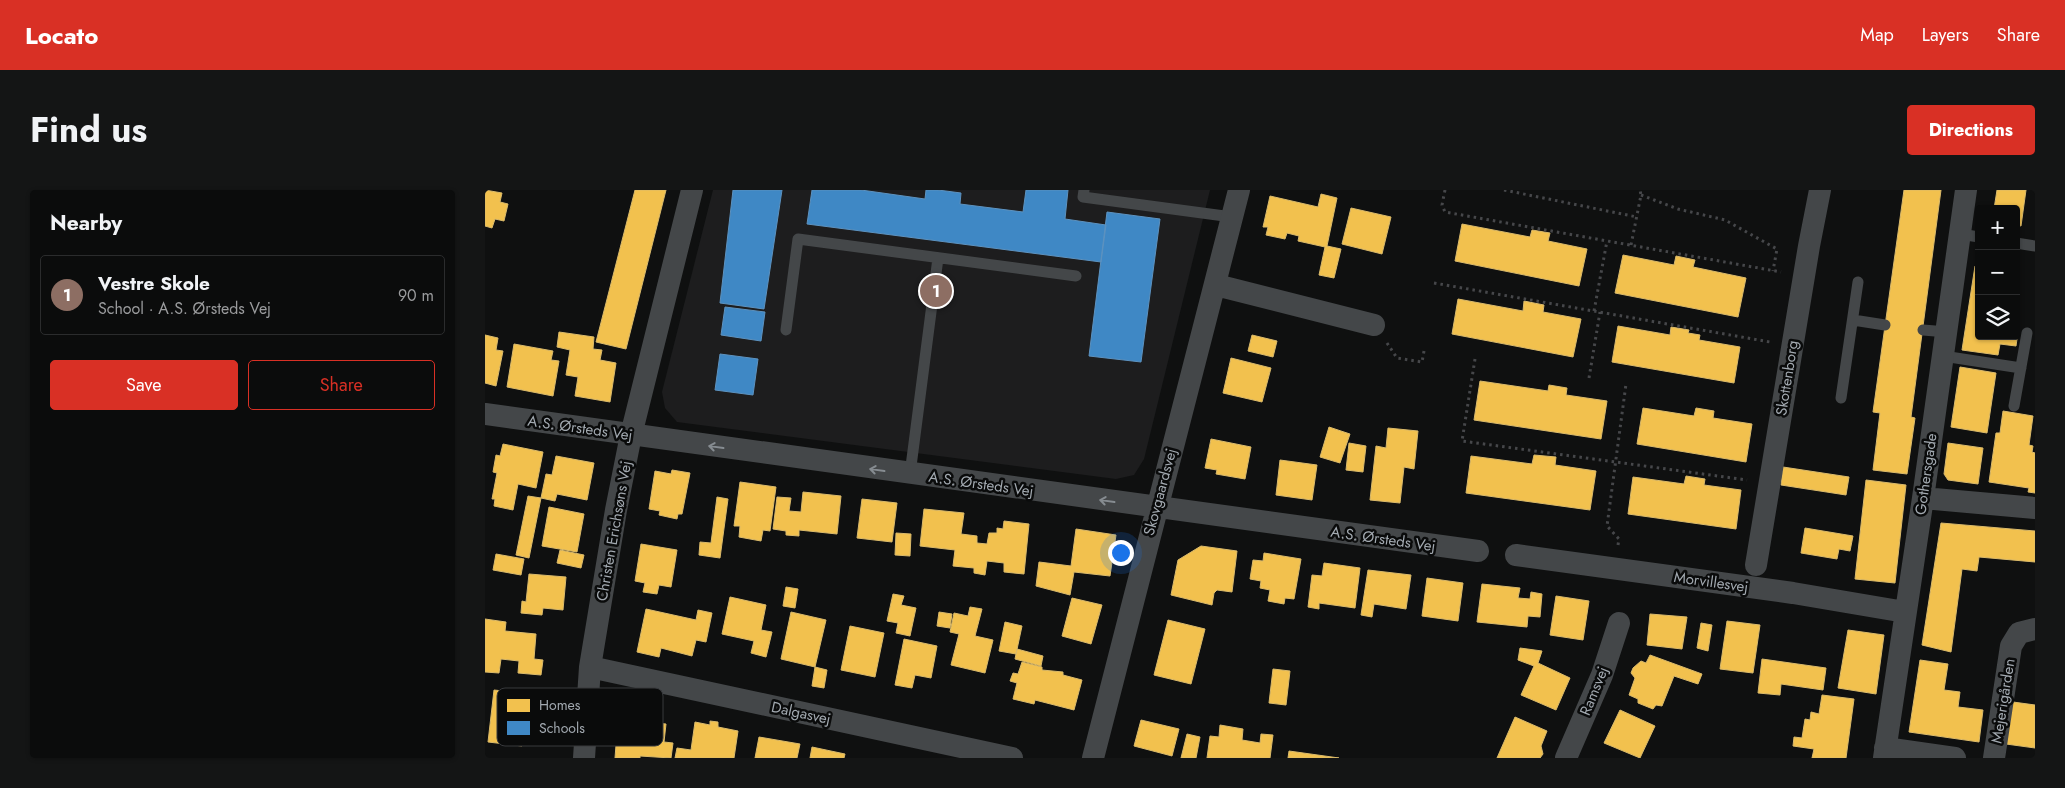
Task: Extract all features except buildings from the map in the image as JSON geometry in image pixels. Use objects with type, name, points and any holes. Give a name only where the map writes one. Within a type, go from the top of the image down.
[{"type":"street","name":"Christen Erichsøns Vej","points":[[589,688],[590,667],[616,510],[631,436],[692,190]]},
{"type":"street","name":"Skovgaardsvej","points":[[1093,758],[1239,190]]},
{"type":"street","name":"Skottenborg","points":[[1757,566],[1792,346],[1820,190]]},
{"type":"street","name":"Gothersgade","points":[[1885,753],[1943,356],[1969,236],[1966,190]]},
{"type":"street","points":[[1216,285],[1374,325]]},
{"type":"street","name":"A.S. Ørsteds Vej","points":[[485,414],[631,436],[1478,551]]},
{"type":"street","points":[[1923,498],[2035,508]]},
{"type":"street","name":"Morvillesvej","points":[[1516,555],[1793,593],[1905,612]]},
{"type":"street","name":"Ramsvej","points":[[1565,758],[1602,675],[1619,623]]},
{"type":"street","name":"Mejerigården","points":[[1994,758],[2011,646],[2019,633],[2035,629]]},
{"type":"street","name":"Dalgasvej","points":[[590,667],[1011,758]]},
{"type":"street","points":[[1885,753],[1955,758]]},
{"type":"lane","points":[[1084,190],[1083,197],[1232,217]]},
{"type":"lane","points":[[786,330],[798,239],[1076,276]]},
{"type":"lane","points":[[2020,244],[2035,246]]},
{"type":"lane","points":[[909,474],[938,258]]},
{"type":"lane","points":[[1841,398],[1858,282]]},
{"type":"lane","points":[[1853,320],[1885,325]]},
{"type":"lane","points":[[1923,330],[1947,332]]},
{"type":"lane","points":[[2014,406],[2027,333]]},
{"type":"lane","points":[[1943,356],[2021,368]]},
{"type":"path","points":[[1445,190],[1442,205],[1445,212],[1804,276]]},
{"type":"path","points":[[1504,190],[1637,217]]},
{"type":"path","points":[[1631,245],[1641,195],[1640,190]]},
{"type":"path","points":[[1641,195],[1678,209],[1725,220],[1777,249],[1773,271]]},
{"type":"path","points":[[1594,311],[1607,241]]},
{"type":"path","points":[[1434,283],[1792,346]]},
{"type":"path","points":[[1589,378],[1600,312]]},
{"type":"path","points":[[1374,325],[1397,358],[1422,362],[1424,351]]},
{"type":"path","points":[[1475,360],[1462,441],[1770,483]]},
{"type":"path","points":[[1615,569],[1619,539],[1607,526],[1626,384]]},
{"type":"shaded area","points":[[713,190],[1210,190],[1144,459],[1134,475],[1116,479],[677,422],[665,408],[662,392]]},
{"type":"place","name":"Vestre Skole","points":[[936,291]]}]
